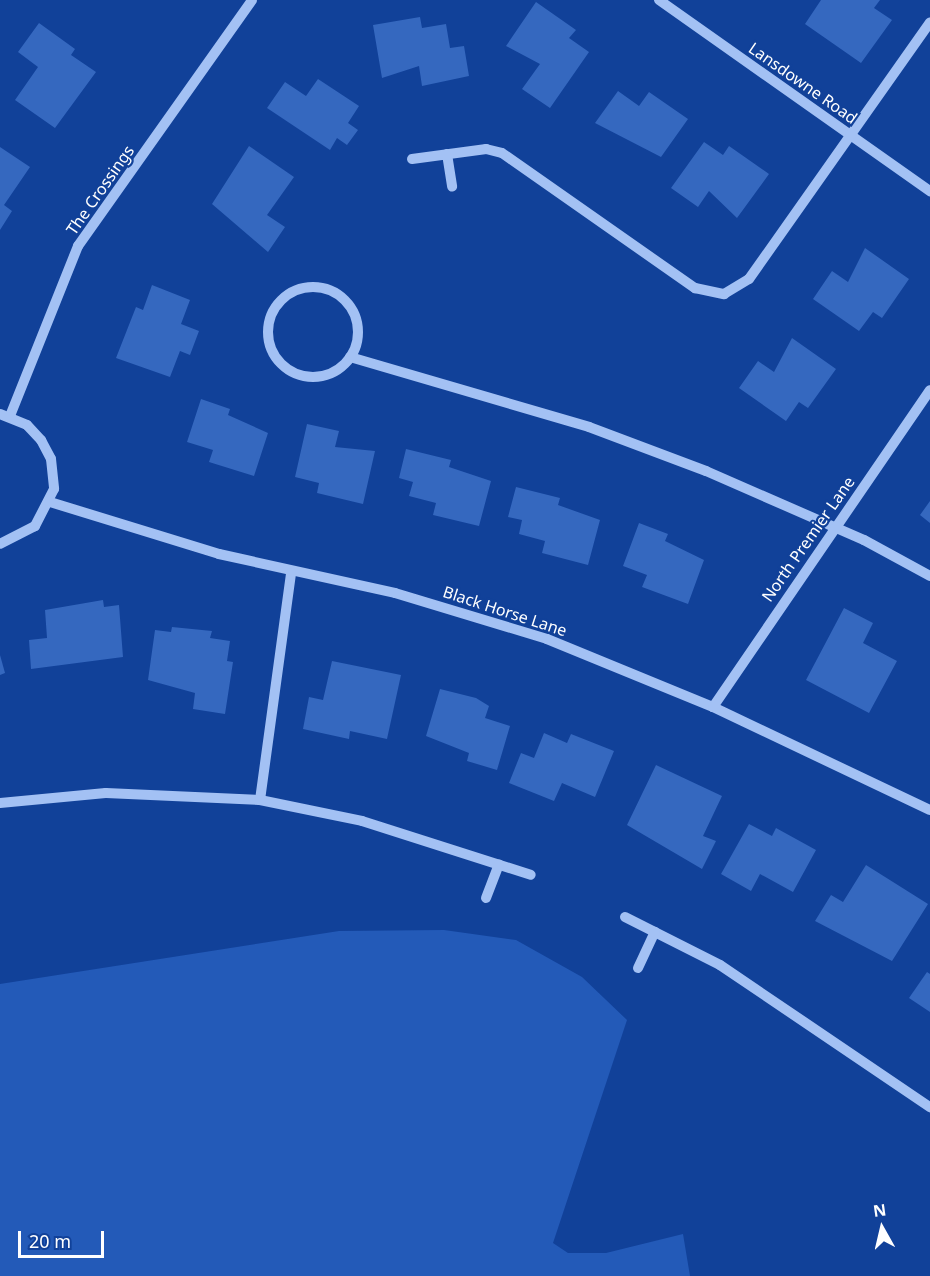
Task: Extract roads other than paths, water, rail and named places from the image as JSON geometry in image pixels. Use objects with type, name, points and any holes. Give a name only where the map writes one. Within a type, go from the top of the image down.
[{"type":"street","name":"The Crossings","points":[[5,415],[78,246],[252,0]]},
{"type":"street","name":"Lansdowne Road","points":[[658,0],[930,191]]},
{"type":"street","points":[[412,159],[447,154],[502,153],[695,288],[724,294],[749,279],[930,22]]},
{"type":"street","points":[[447,154],[452,187]]},
{"type":"street","points":[[350,357],[358,335],[356,317],[335,293],[306,287],[274,309],[270,343],[286,367],[322,375],[350,357],[589,427],[834,526],[930,576]]},
{"type":"street","name":"North Premier Lane","points":[[713,707],[834,526],[930,390]]},
{"type":"street","points":[[0,544],[35,526],[50,502],[53,467],[45,445],[5,415]]},
{"type":"street","name":"Black Horse Lane","points":[[50,502],[291,573],[463,611],[713,707],[930,810]]},
{"type":"street","points":[[260,800],[291,573]]},
{"type":"street","points":[[0,803],[106,793],[260,800],[362,821],[531,875]]},
{"type":"street","points":[[486,898],[499,864]]},
{"type":"street","points":[[625,917],[794,1011],[930,1107]]},
{"type":"street","points":[[638,968],[655,932]]}]
